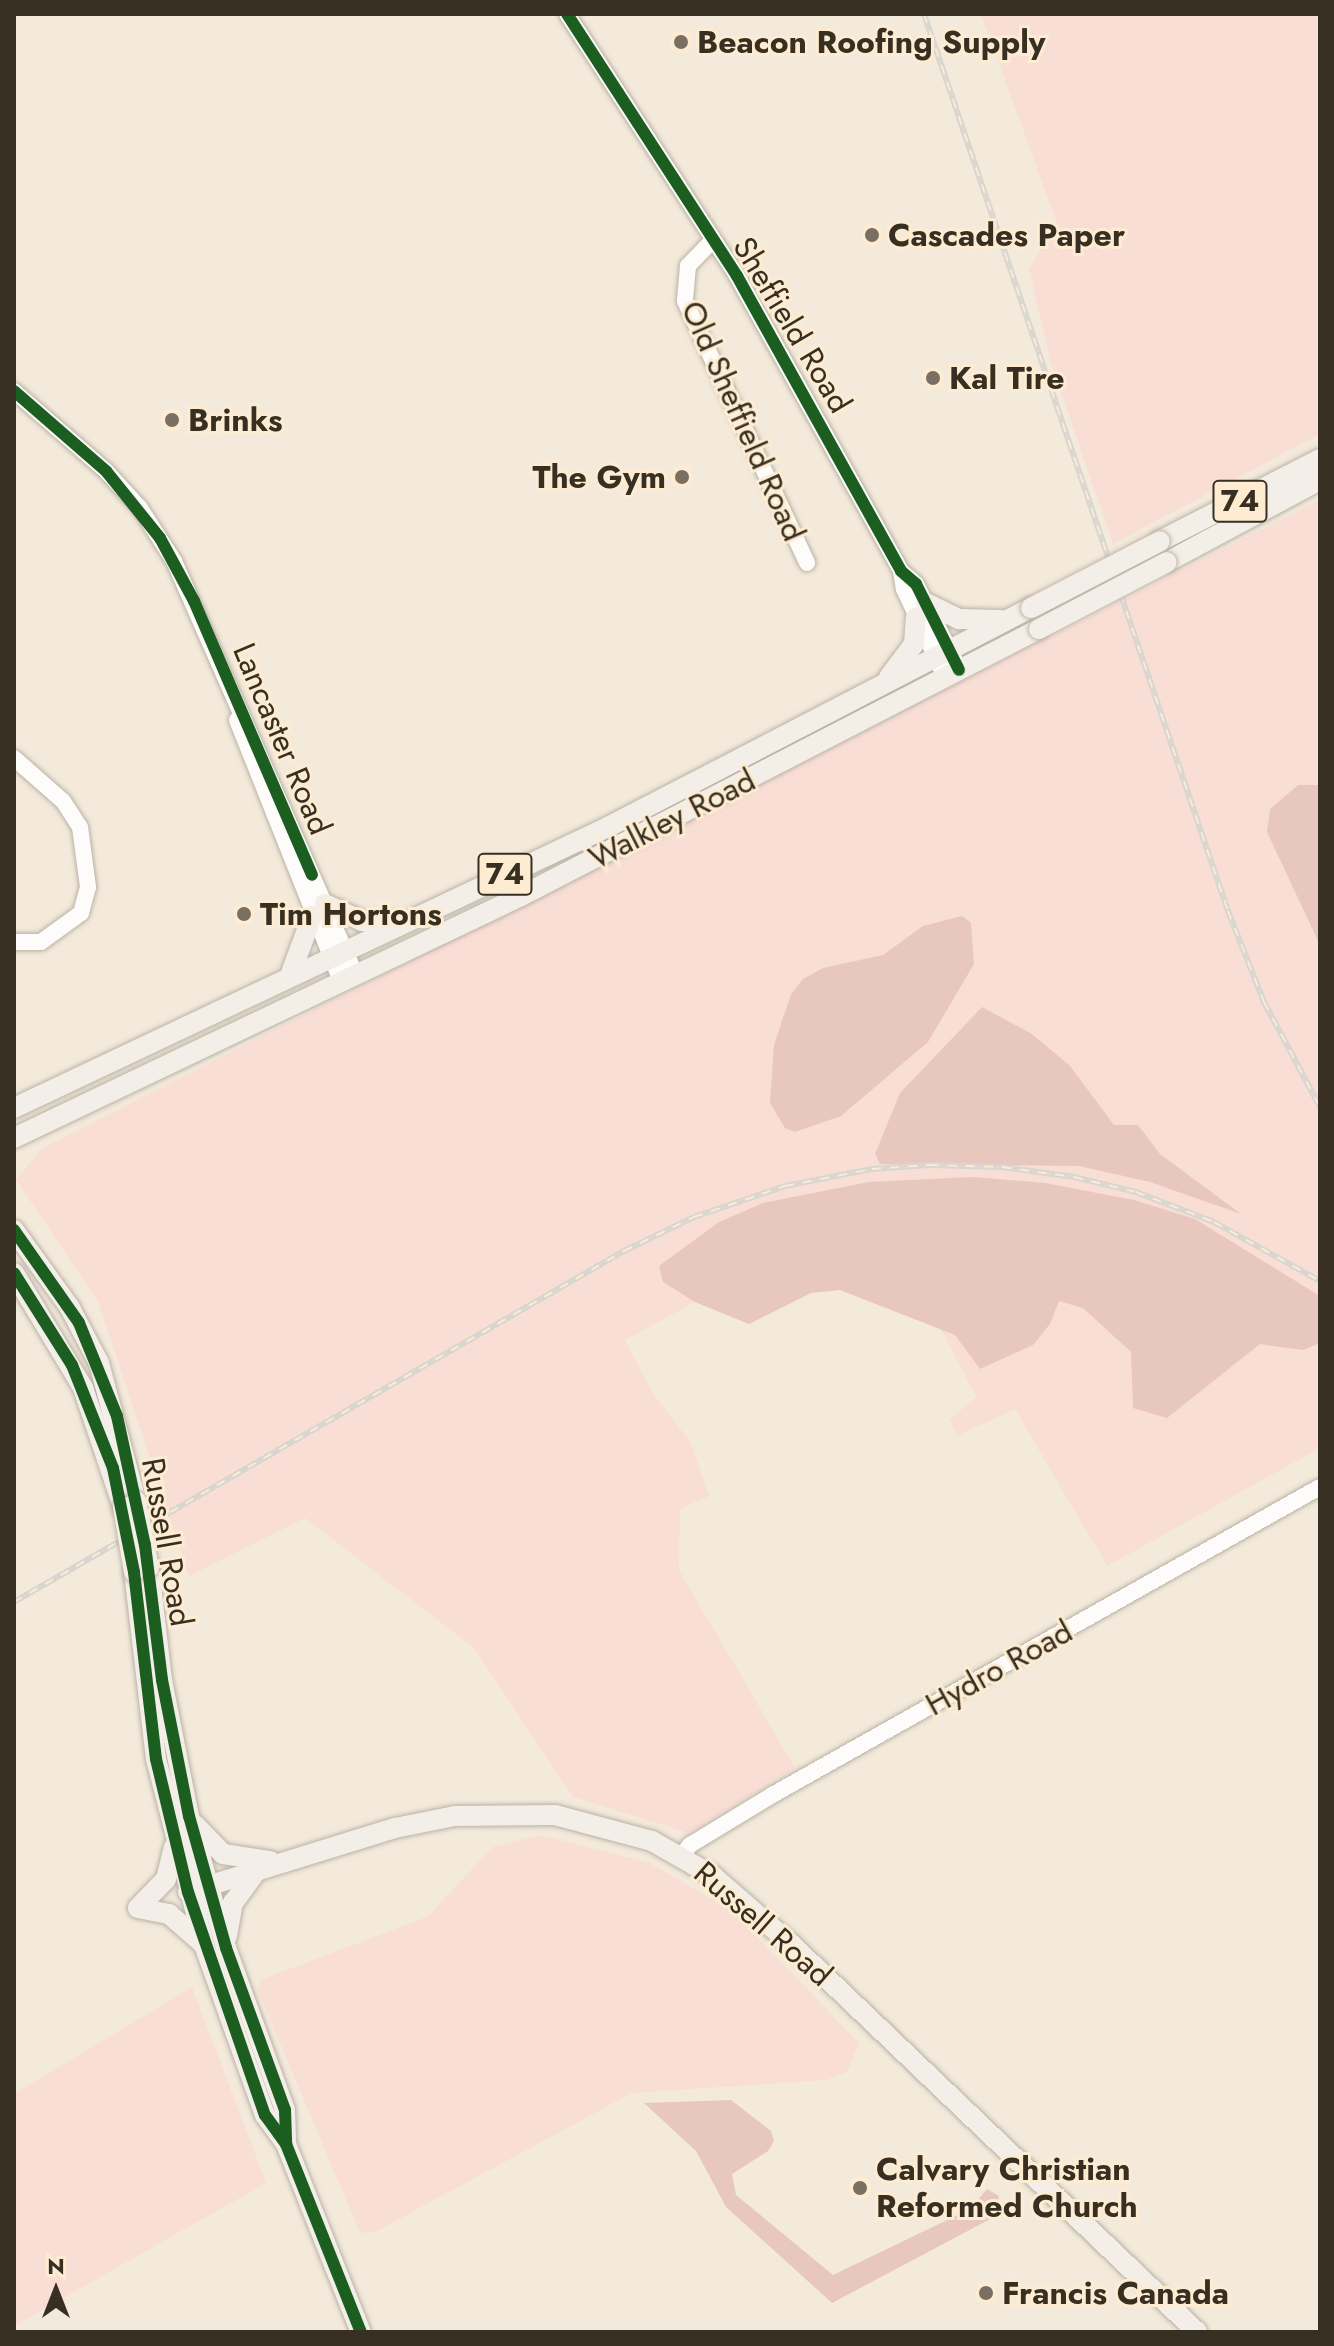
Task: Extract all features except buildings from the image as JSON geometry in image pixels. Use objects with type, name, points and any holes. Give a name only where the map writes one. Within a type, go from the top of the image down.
[{"type":"main road","name":"Walkley Road","points":[[14,1108],[291,973],[683,789],[1320,459]]},
{"type":"main road","name":"Walkley Road","points":[[14,1138],[348,979],[694,808],[1320,480]]},
{"type":"main road","points":[[882,686],[914,644],[921,610],[969,621],[1022,613]]},
{"type":"main road","points":[[291,973],[318,910],[362,921],[401,922]]},
{"type":"main road","name":"Russell Road","points":[[14,1230],[64,1299],[99,1363],[130,1504],[189,1816],[209,1885]]},
{"type":"main road","name":"Russell Road","points":[[14,1273],[83,1388],[130,1504]]},
{"type":"main road","name":"Russell Road","points":[[142,1570],[146,1703],[188,1892],[411,1824],[508,1813],[599,1823],[682,1855],[791,1944],[1197,2332]]},
{"type":"main road","points":[[189,1816],[223,1854],[282,1862]]},
{"type":"main road","points":[[175,1839],[166,1879],[138,1908],[175,1917],[204,1945]]},
{"type":"main road","points":[[226,1948],[233,1903],[258,1869]]},
{"type":"main road","points":[[209,1885],[226,1948],[285,2110],[286,2144]]},
{"type":"main road","points":[[188,1892],[265,2115],[286,2144],[361,2332]]},
{"type":"street","name":"Sheffield Road","points":[[567,14],[785,355],[901,571],[952,674]]},
{"type":"street","name":"Old Sheffield Road","points":[[712,241],[688,266],[685,301],[807,563]]},
{"type":"street","name":"Lancaster Road","points":[[14,391],[106,471],[140,508],[174,561],[204,624],[348,979]]},
{"type":"street","points":[[14,758],[63,801],[80,827],[88,887],[81,913],[41,942],[14,942]]},
{"type":"street","name":"Hydro Road","points":[[682,1855],[690,1845],[774,1794],[1320,1487]]},
{"type":"shaded area","points":[[981,14],[1320,14],[1320,434],[1113,544],[1050,360],[1029,269],[1057,223]]},
{"type":"shaded area","points":[[1320,500],[1320,1448],[1107,1566],[1015,1409],[957,1436],[949,1420],[976,1397],[940,1327],[840,1290],[811,1293],[749,1324],[695,1302],[625,1340],[652,1392],[691,1443],[709,1496],[680,1509],[679,1570],[795,1768],[689,1833],[573,1797],[474,1648],[305,1518],[189,1576],[98,1301],[16,1180],[42,1148]]},
{"type":"shaded area","points":[[1298,785],[1320,785],[1320,945],[1267,832],[1270,809]]},
{"type":"shaded area","points":[[962,916],[971,923],[974,964],[928,1042],[841,1116],[795,1132],[785,1128],[770,1103],[774,1045],[791,994],[803,979],[823,968],[883,955],[923,926]]},
{"type":"shaded area","points":[[982,1007],[1032,1034],[1070,1066],[1114,1125],[1138,1125],[1160,1154],[1241,1214],[1150,1182],[1079,1166],[880,1164],[875,1154],[900,1093]]},
{"type":"shaded area","points":[[973,1177],[1045,1183],[1134,1200],[1195,1219],[1320,1296],[1320,1343],[1303,1350],[1260,1344],[1167,1418],[1133,1408],[1131,1352],[1083,1308],[1059,1301],[1050,1324],[1033,1345],[980,1369],[955,1335],[840,1290],[811,1293],[749,1324],[695,1302],[663,1282],[659,1266],[719,1222],[763,1203],[869,1182]]},
{"type":"shaded area","points":[[541,1835],[650,1863],[731,1910],[859,2043],[847,2072],[827,2080],[632,2093],[377,2231],[360,2233],[258,1991],[260,1980],[427,1917],[493,1847]]},
{"type":"shaded area","points":[[192,1987],[266,2183],[14,2326],[14,2094]]},
{"type":"shaded area","points":[[731,2100],[771,2131],[774,2141],[768,2151],[732,2174],[736,2195],[833,2275],[970,2209],[987,2189],[999,2196],[996,2216],[832,2303],[726,2207],[696,2151],[644,2103]]},
{"type":"railway","points":[[924,14],[1228,911],[1264,1002],[1320,1107]]},
{"type":"railway","points":[[14,1602],[624,1251],[694,1217],[785,1186],[872,1169],[930,1165],[1002,1167],[1074,1177],[1136,1192],[1214,1222],[1320,1281]]},
{"type":"cycle path","points":[[567,14],[737,276],[901,571],[916,584],[959,670]]},
{"type":"cycle path","points":[[14,391],[106,471],[160,538],[194,601],[312,875]]},
{"type":"cycle path","points":[[14,1230],[79,1323],[117,1416],[145,1545],[162,1680],[189,1816],[226,1948],[285,2110],[286,2144]]},
{"type":"cycle path","points":[[14,1273],[72,1365],[113,1468],[134,1572],[156,1759],[188,1892],[265,2115],[286,2144],[361,2332]]},
{"type":"place","name":"Beacon Roofing Supply","points":[[681,42]]},
{"type":"place","name":"Cascades Paper","points":[[872,235]]},
{"type":"place","name":"Kal Tire","points":[[933,378]]},
{"type":"place","name":"Brinks","points":[[172,420]]},
{"type":"place","name":"The Gym","points":[[682,477]]},
{"type":"place","name":"Tim Hortons","points":[[244,914]]},
{"type":"place","name":"Calvary Christian Reformed Church","points":[[860,2188]]},
{"type":"place","name":"Francis Canada","points":[[986,2293]]}]
